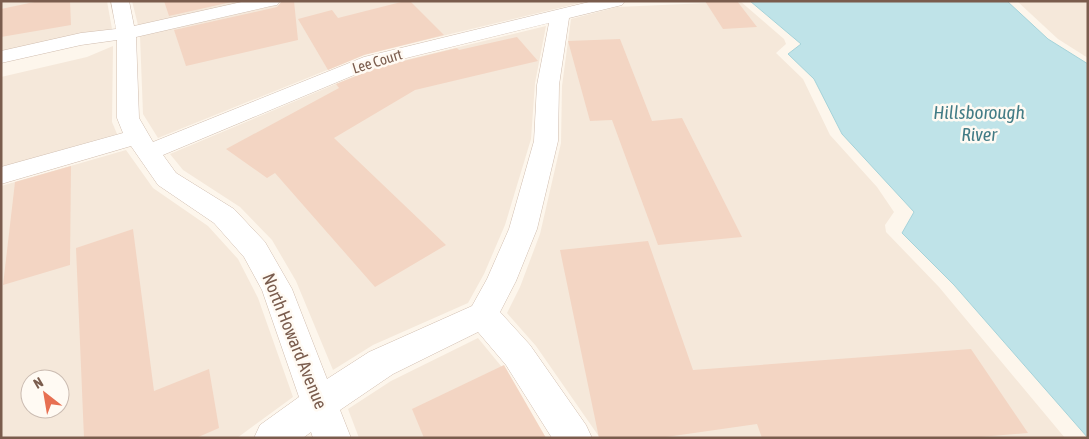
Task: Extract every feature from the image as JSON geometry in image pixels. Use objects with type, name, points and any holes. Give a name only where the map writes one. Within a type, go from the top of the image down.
[{"type":"street","name":"North Howard Avenue","points":[[120,1],[126,33],[128,118],[143,145],[167,179],[224,216],[255,250],[277,289],[332,438]]},
{"type":"street","points":[[1,57],[81,39],[126,33],[271,1]]},
{"type":"street","name":"Lee Court","points":[[1,176],[143,145],[371,61],[616,1]]},
{"type":"street","points":[[273,438],[320,403],[381,363],[483,315],[502,281],[522,229],[546,141],[548,85],[560,15]]},
{"type":"street","points":[[1,70],[86,51],[126,33]]},
{"type":"street","points":[[483,315],[518,355],[573,438]]},
{"type":"shaded area","points":[[1,1],[107,1],[112,29],[1,51]]},
{"type":"shaded area","points":[[132,1],[247,1],[138,25]]},
{"type":"shaded area","points":[[295,1],[584,2],[367,54],[158,138],[143,114],[140,36]]},
{"type":"shaded area","points":[[705,1],[740,1],[784,39],[786,44],[776,53],[803,79],[830,135],[877,187],[894,212],[885,225],[886,232],[939,287],[1065,438],[600,438],[536,346],[507,313],[520,287],[540,234],[561,143],[562,86],[571,19],[617,7],[707,3]]},
{"type":"shaded area","points":[[1017,1],[1088,1],[1088,58],[1058,39]]},
{"type":"shaded area","points":[[546,26],[535,83],[531,139],[505,225],[484,274],[468,303],[373,345],[333,370],[296,281],[272,240],[240,207],[183,170],[170,154],[376,67]]},
{"type":"shaded area","points":[[113,46],[112,122],[117,134],[1,167],[1,77],[87,57]]},
{"type":"shaded area","points":[[126,150],[153,188],[208,226],[238,259],[258,298],[293,397],[237,438],[1,438],[1,186]]},
{"type":"shaded area","points":[[478,338],[501,366],[546,438],[359,438],[348,409],[391,381]]},
{"type":"water","name":"Hillsborough River","points":[[750,1],[1007,1],[1048,39],[1088,64],[1088,438],[954,285],[902,233],[914,212],[842,134],[814,79],[788,54],[801,44]]},
{"type":"building","points":[[39,1],[70,1],[71,25],[1,37],[1,9]]},
{"type":"building","points":[[164,1],[236,1],[169,16]]},
{"type":"building","points":[[282,1],[294,1],[298,40],[186,66],[174,30],[277,7]]},
{"type":"building","points":[[410,1],[444,35],[364,55],[328,70],[298,19],[332,10],[338,18]]},
{"type":"building","points":[[705,1],[737,1],[757,27],[723,29]]},
{"type":"building","points":[[517,37],[538,61],[415,90],[334,138],[446,245],[375,287],[275,173],[267,178],[226,149],[339,88],[336,84],[379,67],[457,48],[459,50]]},
{"type":"building","points":[[620,39],[652,121],[682,118],[742,237],[658,245],[612,120],[590,121],[568,41]]},
{"type":"building","points":[[71,166],[70,265],[3,285],[15,182]]},
{"type":"building","points":[[133,229],[154,391],[209,369],[219,428],[196,438],[84,438],[76,248]]},
{"type":"building","points":[[648,241],[693,370],[971,349],[1028,433],[969,438],[762,438],[757,424],[659,438],[599,438],[560,250]]},
{"type":"building","points":[[504,365],[546,438],[424,438],[412,409]]}]
